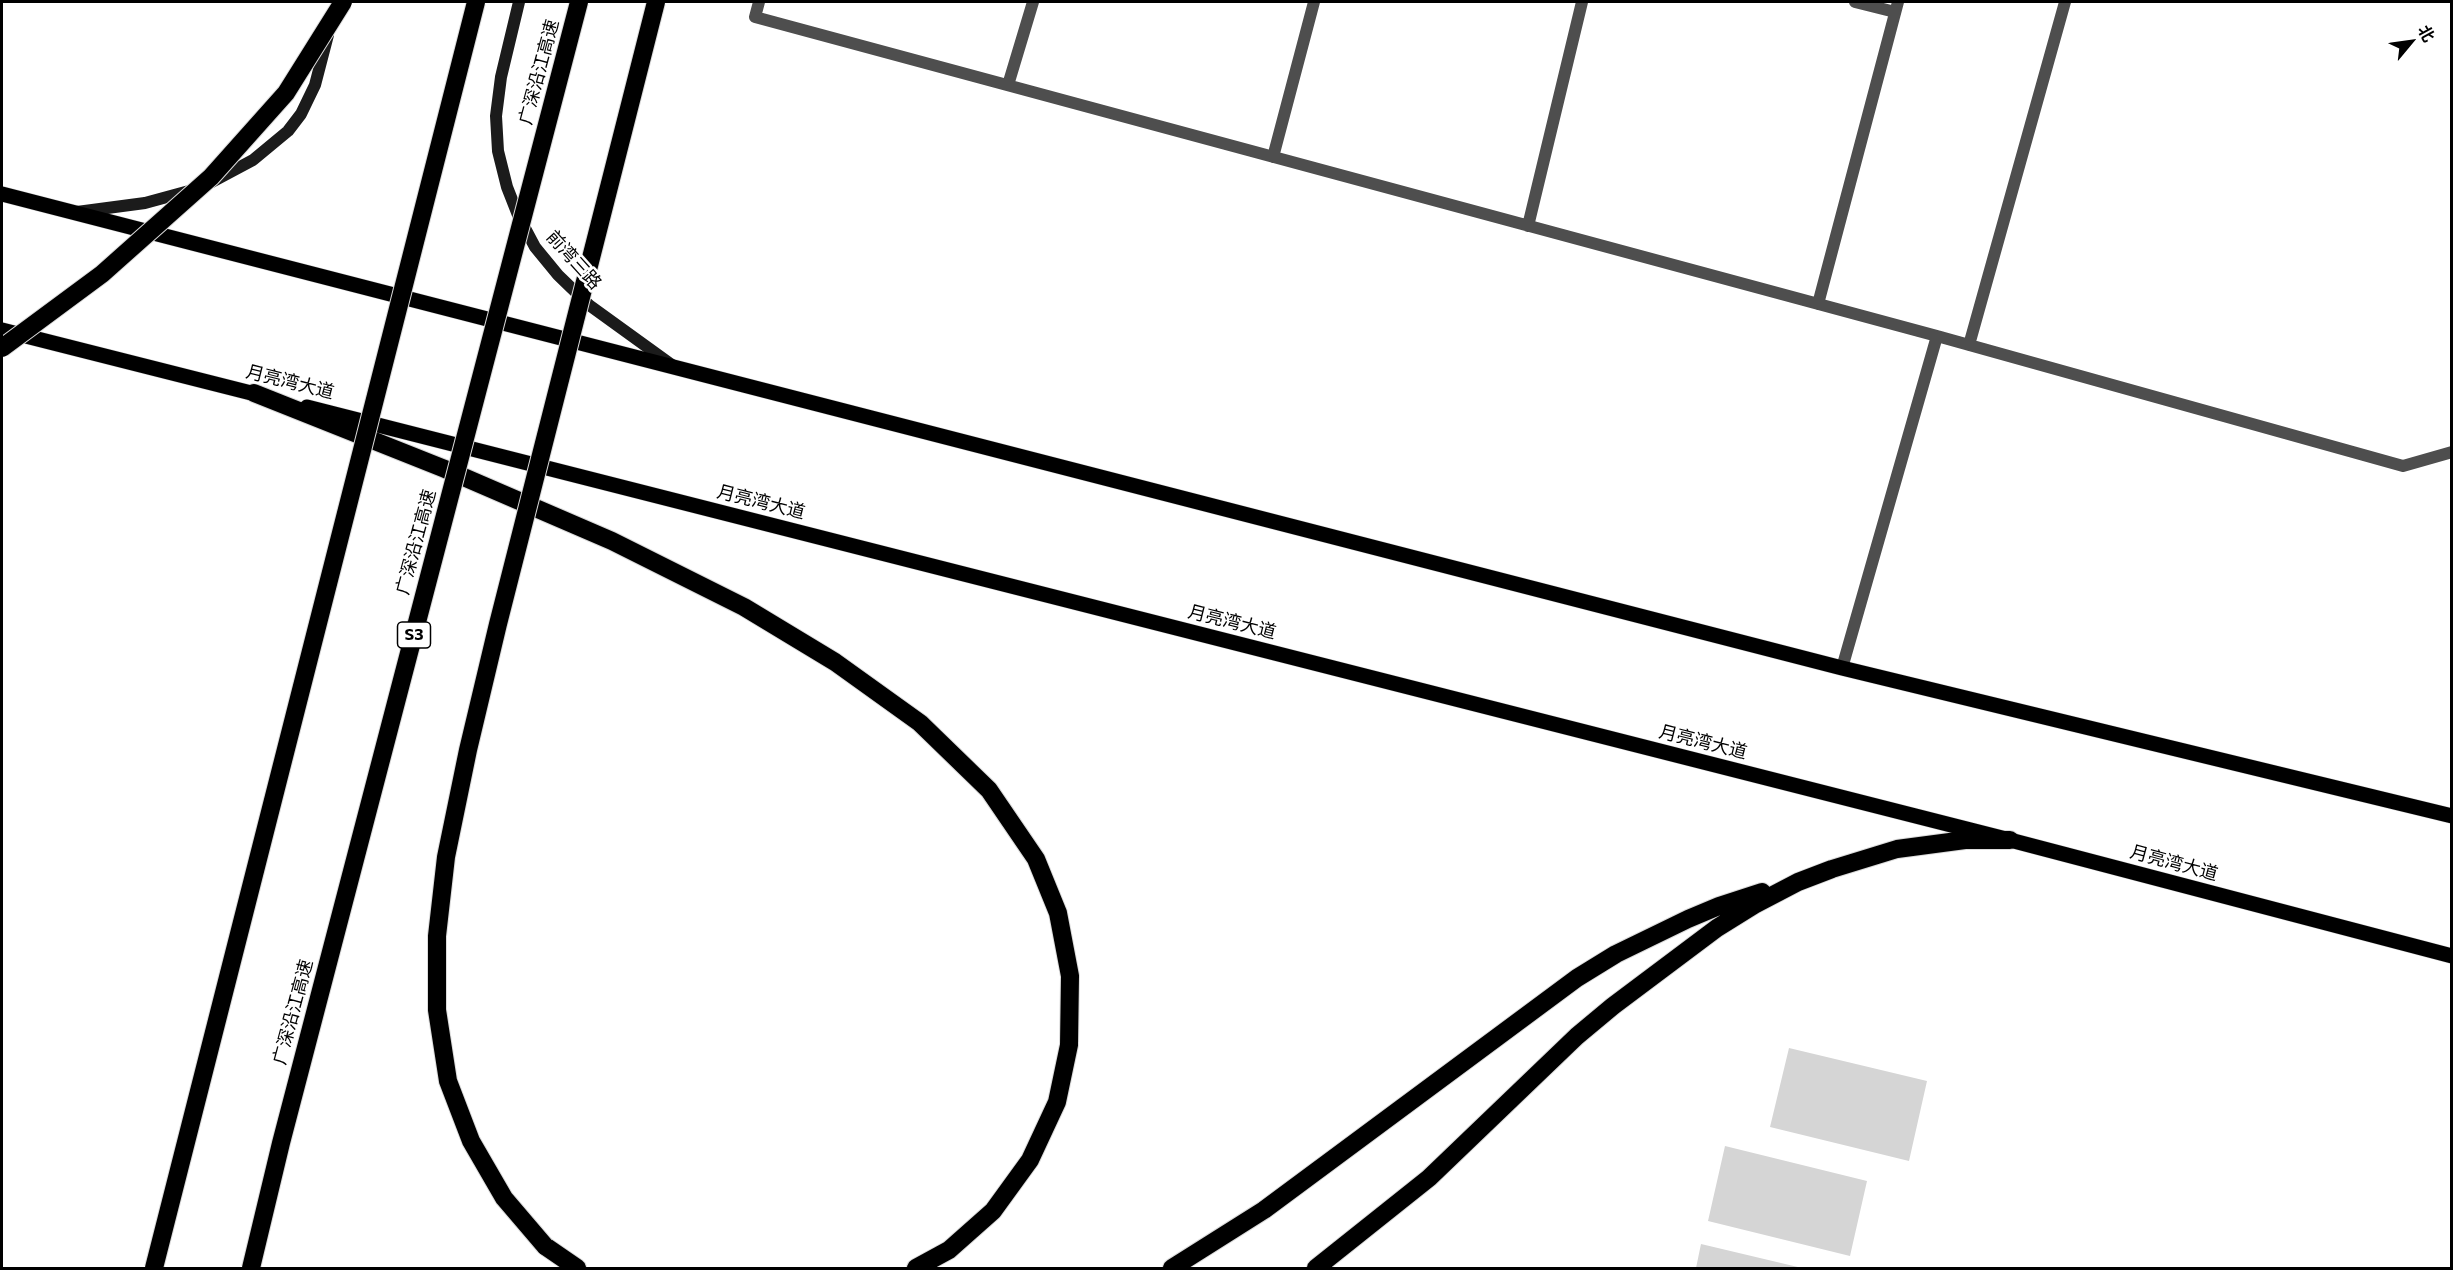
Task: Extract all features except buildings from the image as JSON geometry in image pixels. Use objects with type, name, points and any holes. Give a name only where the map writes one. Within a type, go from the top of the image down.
[{"type":"highway","points":[[2,348],[102,274],[211,177],[286,93],[343,2]]},
{"type":"highway","points":[[154,1269],[476,2]]},
{"type":"highway","name":"广深沿江高速","points":[[251,1269],[280,1143],[579,2]]},
{"type":"highway","points":[[576,1269],[545,1246],[504,1198],[471,1141],[448,1082],[437,1010],[437,936],[446,857],[468,750],[656,2]]},
{"type":"highway","points":[[254,393],[445,469],[612,541],[744,608],[835,662],[920,723],[989,790],[1036,860],[1058,913],[1070,976],[1069,1045],[1057,1102],[1030,1160],[993,1211],[949,1250],[916,1269]]},
{"type":"highway","points":[[1172,1269],[1264,1210],[1401,1106],[1577,978],[1654,935],[1719,906],[1897,849],[1965,840],[2010,840]]},
{"type":"highway","points":[[1316,1269],[1429,1178],[1577,1036],[1613,1006],[1717,928],[1798,882]]},
{"type":"main road","points":[[2,194],[1842,668],[2451,816]]},
{"type":"main road","name":"月亮湾大道","points":[[2,330],[2010,840],[2451,956]]},
{"type":"street","points":[[73,212],[177,196],[219,180],[253,160],[283,136],[301,114],[315,85],[336,2]]},
{"type":"street","name":"前湾三路","points":[[519,2],[501,77],[496,116],[498,152],[507,187],[518,215],[535,247],[558,275],[581,297],[673,365]]},
{"type":"lane","points":[[759,2],[755,17],[1937,336],[2403,466],[2451,452]]},
{"type":"lane","points":[[1008,85],[1033,2]]},
{"type":"lane","points":[[1273,157],[1314,2]]},
{"type":"lane","points":[[1528,226],[1582,2]]},
{"type":"lane","points":[[1818,304],[1896,7],[1855,2]]},
{"type":"lane","points":[[1969,345],[2065,2]]},
{"type":"lane","points":[[1842,668],[1937,336]]},
{"type":"shaded area","points":[[1789,1048],[1927,1081],[1909,1161],[1770,1127]]},
{"type":"shaded area","points":[[1725,1146],[1867,1181],[1850,1256],[1708,1221]]},
{"type":"shaded area","points":[[1701,1244],[1802,1268],[1696,1268]]}]
